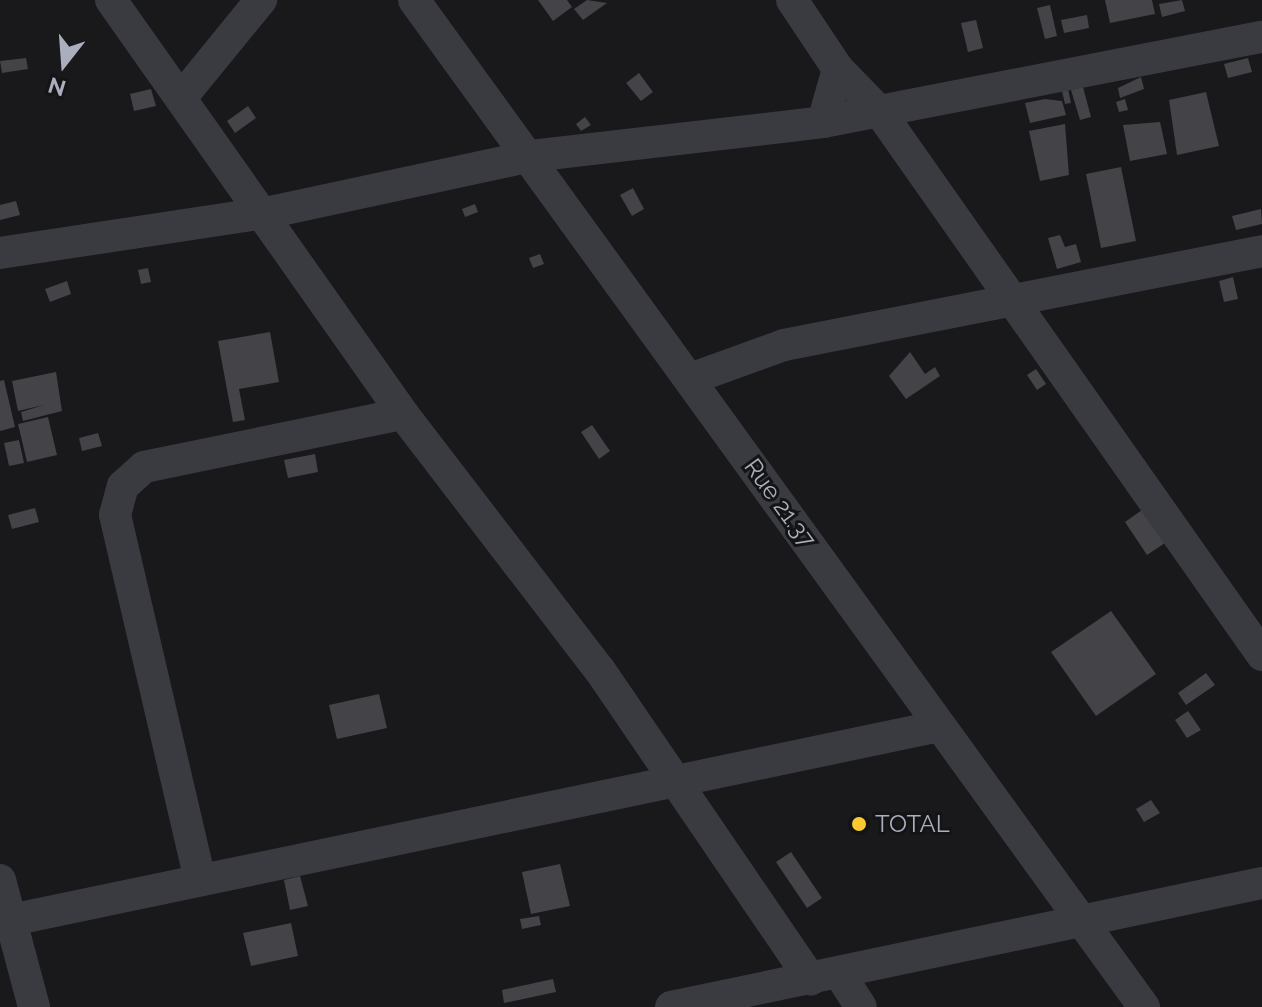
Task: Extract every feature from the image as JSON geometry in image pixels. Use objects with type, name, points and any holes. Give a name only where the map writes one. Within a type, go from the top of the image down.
[{"type":"street","points":[[111,0],[266,213],[403,414],[599,669],[675,781],[825,976],[861,1007]]},
{"type":"street","points":[[181,98],[261,0]]},
{"type":"street","name":"Rue 21.37","points":[[414,0],[531,156],[1144,1007]]},
{"type":"street","points":[[792,0],[838,69],[880,112],[1005,300],[1262,655]]},
{"type":"street","points":[[0,253],[266,213],[531,156],[823,122],[1262,37]]},
{"type":"street","points":[[823,122],[838,69]]},
{"type":"street","points":[[690,379],[784,345],[1262,251]]},
{"type":"street","points":[[200,880],[115,515],[123,486],[144,467],[403,414]]},
{"type":"street","points":[[11,920],[940,726]]},
{"type":"street","points":[[0,880],[34,1007]]},
{"type":"street","points":[[671,1007],[1262,883]]},
{"type":"building","points":[[538,0],[567,0],[572,7],[553,21]]},
{"type":"building","points":[[587,0],[607,3],[583,20],[574,9]]},
{"type":"building","points":[[1105,0],[1152,0],[1155,14],[1110,23]]},
{"type":"building","points":[[1182,0],[1185,11],[1162,17],[1159,4]]},
{"type":"building","points":[[1050,5],[1057,36],[1045,39],[1037,8]]},
{"type":"building","points":[[1087,15],[1089,28],[1064,33],[1061,20]]},
{"type":"building","points":[[976,20],[983,48],[968,52],[961,23]]},
{"type":"building","points":[[26,58],[28,69],[2,73],[0,61]]},
{"type":"building","points":[[1248,58],[1252,72],[1228,78],[1224,64]]},
{"type":"building","points":[[639,73],[653,92],[641,101],[626,83]]},
{"type":"building","points":[[1141,77],[1144,89],[1120,98],[1118,88]]},
{"type":"building","points":[[1083,87],[1091,117],[1080,120],[1071,90]]},
{"type":"building","points":[[151,89],[156,106],[134,111],[130,94]]},
{"type":"building","points":[[1068,89],[1071,103],[1065,104],[1062,91]]},
{"type":"building","points":[[1206,92],[1219,146],[1177,155],[1169,100]]},
{"type":"building","points":[[1045,99],[1062,101],[1066,115],[1030,123],[1025,103]]},
{"type":"building","points":[[1125,99],[1128,110],[1119,112],[1116,102]]},
{"type":"building","points":[[248,106],[256,118],[235,133],[227,121]]},
{"type":"building","points":[[585,117],[591,125],[581,131],[576,124]]},
{"type":"building","points":[[1160,122],[1167,154],[1130,161],[1123,125]]},
{"type":"building","points":[[1065,124],[1069,175],[1040,181],[1029,131]]},
{"type":"building","points":[[1121,167],[1136,241],[1101,248],[1086,174]]},
{"type":"building","points":[[633,188],[644,209],[632,216],[620,195]]},
{"type":"building","points":[[16,201],[20,215],[0,220],[0,205]]},
{"type":"building","points":[[475,204],[478,212],[465,217],[462,209]]},
{"type":"building","points":[[1261,209],[1262,224],[1236,230],[1232,216]]},
{"type":"building","points":[[1060,235],[1065,247],[1076,244],[1081,262],[1057,269],[1048,238]]},
{"type":"building","points":[[540,254],[544,264],[533,268],[529,258]]},
{"type":"building","points":[[148,268],[151,282],[141,284],[138,270]]},
{"type":"building","points":[[1233,277],[1238,299],[1224,302],[1219,281]]},
{"type":"building","points":[[67,281],[71,294],[50,302],[45,289]]},
{"type":"building","points":[[270,332],[279,382],[239,389],[245,420],[233,422],[218,341]]},
{"type":"building","points":[[910,352],[925,374],[935,367],[940,376],[906,399],[889,376]]},
{"type":"building","points":[[1036,369],[1046,384],[1037,390],[1027,375]]},
{"type":"building","points":[[56,372],[62,411],[23,421],[21,412],[44,405],[18,411],[12,381]]},
{"type":"building","points":[[4,380],[15,427],[0,431],[0,381]]},
{"type":"building","points":[[48,417],[57,455],[27,462],[18,424]]},
{"type":"building","points":[[592,425],[610,451],[599,459],[581,432]]},
{"type":"building","points":[[98,433],[102,446],[82,451],[79,438]]},
{"type":"building","points":[[19,440],[24,463],[9,466],[4,443]]},
{"type":"building","points":[[315,454],[318,472],[288,478],[284,460]]},
{"type":"building","points":[[35,508],[39,522],[12,529],[8,515]]},
{"type":"building","points":[[1142,510],[1165,543],[1147,555],[1125,522]]},
{"type":"building","points":[[1111,611],[1156,674],[1096,716],[1051,652]]},
{"type":"building","points":[[1206,673],[1215,685],[1186,705],[1178,693]]},
{"type":"building","points":[[379,694],[387,728],[337,739],[329,705]]},
{"type":"building","points":[[1188,711],[1201,730],[1187,738],[1175,720]]},
{"type":"building","points":[[1151,800],[1160,813],[1144,822],[1136,809]]},
{"type":"building","points":[[791,852],[822,898],[807,908],[776,862]]},
{"type":"building","points":[[560,864],[570,906],[531,914],[522,872]]},
{"type":"building","points":[[300,876],[308,906],[290,910],[284,880]]},
{"type":"building","points":[[539,916],[541,925],[522,929],[520,919]]},
{"type":"building","points":[[291,923],[298,956],[251,966],[243,933]]},
{"type":"building","points":[[553,979],[556,992],[504,1003],[502,990]]},
{"type":"place","name":"TOTAL","points":[[859,824]]}]
